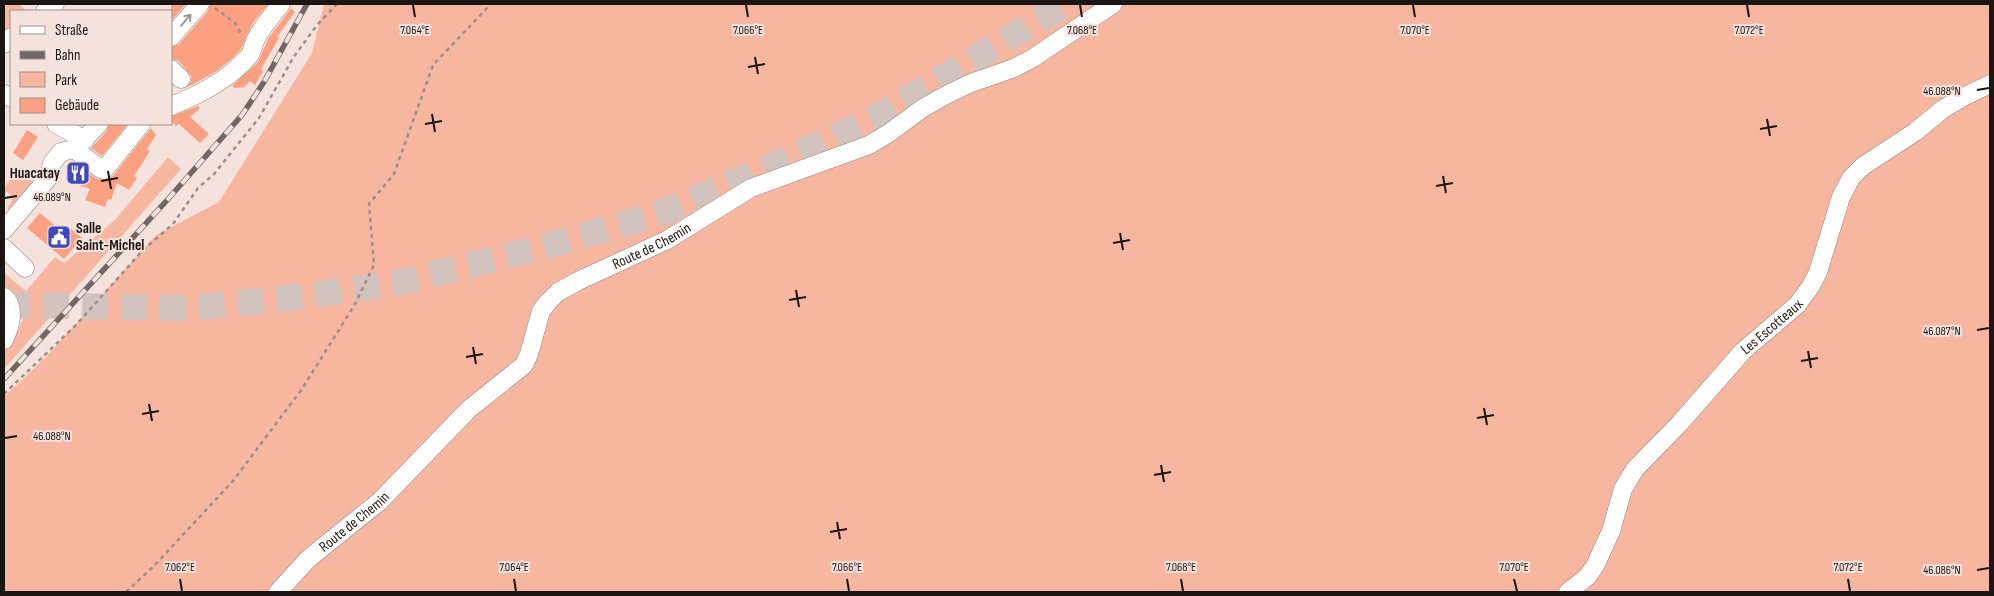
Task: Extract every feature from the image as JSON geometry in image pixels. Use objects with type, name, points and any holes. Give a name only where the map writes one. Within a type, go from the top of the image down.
[{"type":"street","points":[[172,36],[200,4]]},
{"type":"street","points":[[172,106],[191,98],[221,81],[242,64],[250,54],[256,38],[281,4]]},
{"type":"street","name":"Route de Chemin","points":[[278,592],[308,559],[380,501],[469,409],[524,365],[541,311],[558,292],[667,240],[751,188],[874,142],[946,95],[1014,68],[1033,58],[1113,4]]},
{"type":"street","name":"Les Escotteaux","points":[[1568,592],[1587,577],[1595,566],[1611,531],[1623,489],[1635,469],[1676,428],[1743,351],[1797,304],[1811,286],[1818,272],[1841,197],[1850,178],[1863,166],[1944,110],[1965,96],[1990,84]]},
{"type":"street","points":[[57,125],[80,144],[101,170],[104,170],[140,125]]},
{"type":"street","points":[[4,230],[49,177],[52,163],[61,152],[80,144],[98,125]]},
{"type":"street","points":[[4,248],[25,268]]},
{"type":"street","points":[[4,297],[9,303],[11,314],[8,331],[4,340]]},
{"type":"path","points":[[211,4],[235,23]]},
{"type":"path","points":[[4,394],[77,324],[143,250],[173,224],[198,188],[214,174],[259,118],[293,58],[317,25],[337,4]]},
{"type":"path","points":[[126,592],[154,566],[233,481],[302,389],[350,311],[374,265],[369,204],[394,174],[433,65],[491,4]]},
{"type":"green space","points":[[4,4],[21,4],[26,10],[10,10],[10,30],[4,38]]},
{"type":"green space","points":[[324,4],[1990,4],[1990,592],[4,592],[4,397],[48,355],[156,235],[219,202],[312,53]]},
{"type":"green space","points":[[168,157],[181,169],[4,369],[3,356],[20,326],[24,312],[20,298],[4,287],[4,273],[26,291],[55,257],[64,263],[115,220]]},
{"type":"green space","points":[[19,170],[33,182],[10,210],[7,208],[11,203],[12,196],[7,192],[4,193],[4,185]]},
{"type":"building","points":[[171,4],[186,4],[172,20]]},
{"type":"building","points":[[210,4],[268,4],[252,24],[241,49],[234,57],[217,71],[186,88],[191,82],[191,76],[179,61],[172,59],[172,47],[179,44],[208,11]]},
{"type":"building","points":[[291,8],[295,12],[277,37],[279,38],[261,69],[263,72],[255,85],[250,81],[244,87],[235,88],[232,86],[258,62],[268,39]]},
{"type":"building","points":[[198,106],[200,108],[190,117],[209,134],[200,143],[179,124],[176,126],[172,122],[172,116]]},
{"type":"building","points":[[109,125],[127,125],[102,156],[91,148],[107,131]]},
{"type":"building","points":[[151,128],[156,135],[147,149],[150,151],[134,176],[137,178],[129,190],[117,183],[111,200],[108,199],[105,207],[85,200],[90,189],[67,181],[77,165],[97,179],[108,180]]},
{"type":"building","points":[[27,130],[38,137],[23,160],[13,153]]},
{"type":"building","name":"Salle Saint-Michel","points":[[40,213],[66,235],[71,229],[82,238],[64,259],[27,228]]},
{"type":"tunnel","points":[[4,305],[191,308],[298,297],[402,282],[543,247],[658,214],[770,167],[875,118],[1066,4]]},
{"type":"railway","points":[[4,379],[242,115],[264,82],[307,4]]},
{"type":"place","name":"Huacatay","points":[[78,173]]},
{"type":"place","name":"Salle Saint-Michel","points":[[59,237]]}]
